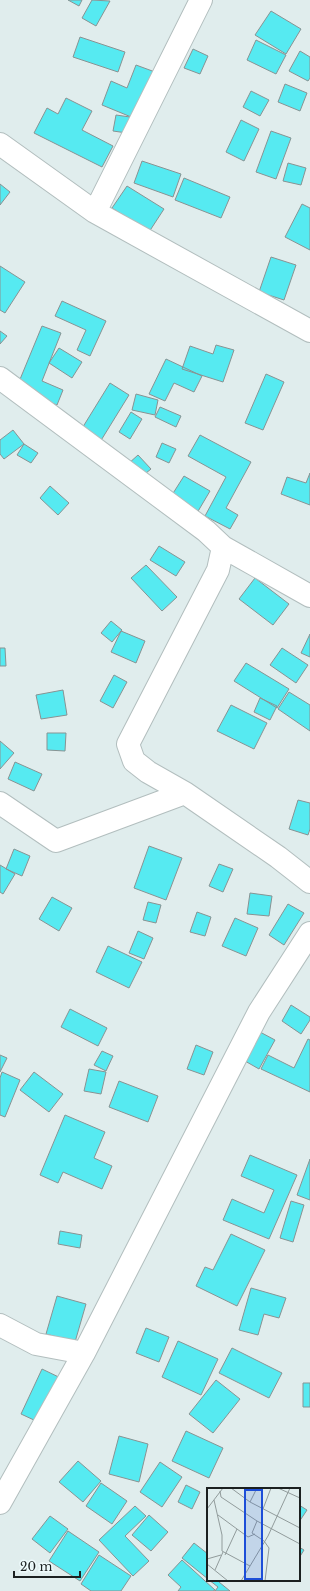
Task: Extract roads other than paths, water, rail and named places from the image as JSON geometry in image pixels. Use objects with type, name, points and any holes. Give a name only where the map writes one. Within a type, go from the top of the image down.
[{"type":"street","points":[[95,212],[201,0]]},
{"type":"street","points":[[0,144],[95,212],[310,331]]},
{"type":"street","points":[[0,378],[200,526],[223,547],[310,596]]},
{"type":"street","points":[[223,547],[218,570],[128,744],[134,761],[148,772],[185,793],[278,857],[310,882]]},
{"type":"street","points":[[0,802],[56,841],[185,793]]},
{"type":"street","points":[[0,1503],[84,1353],[259,1012],[310,933]]},
{"type":"street","points":[[0,1325],[36,1344],[84,1353]]}]
